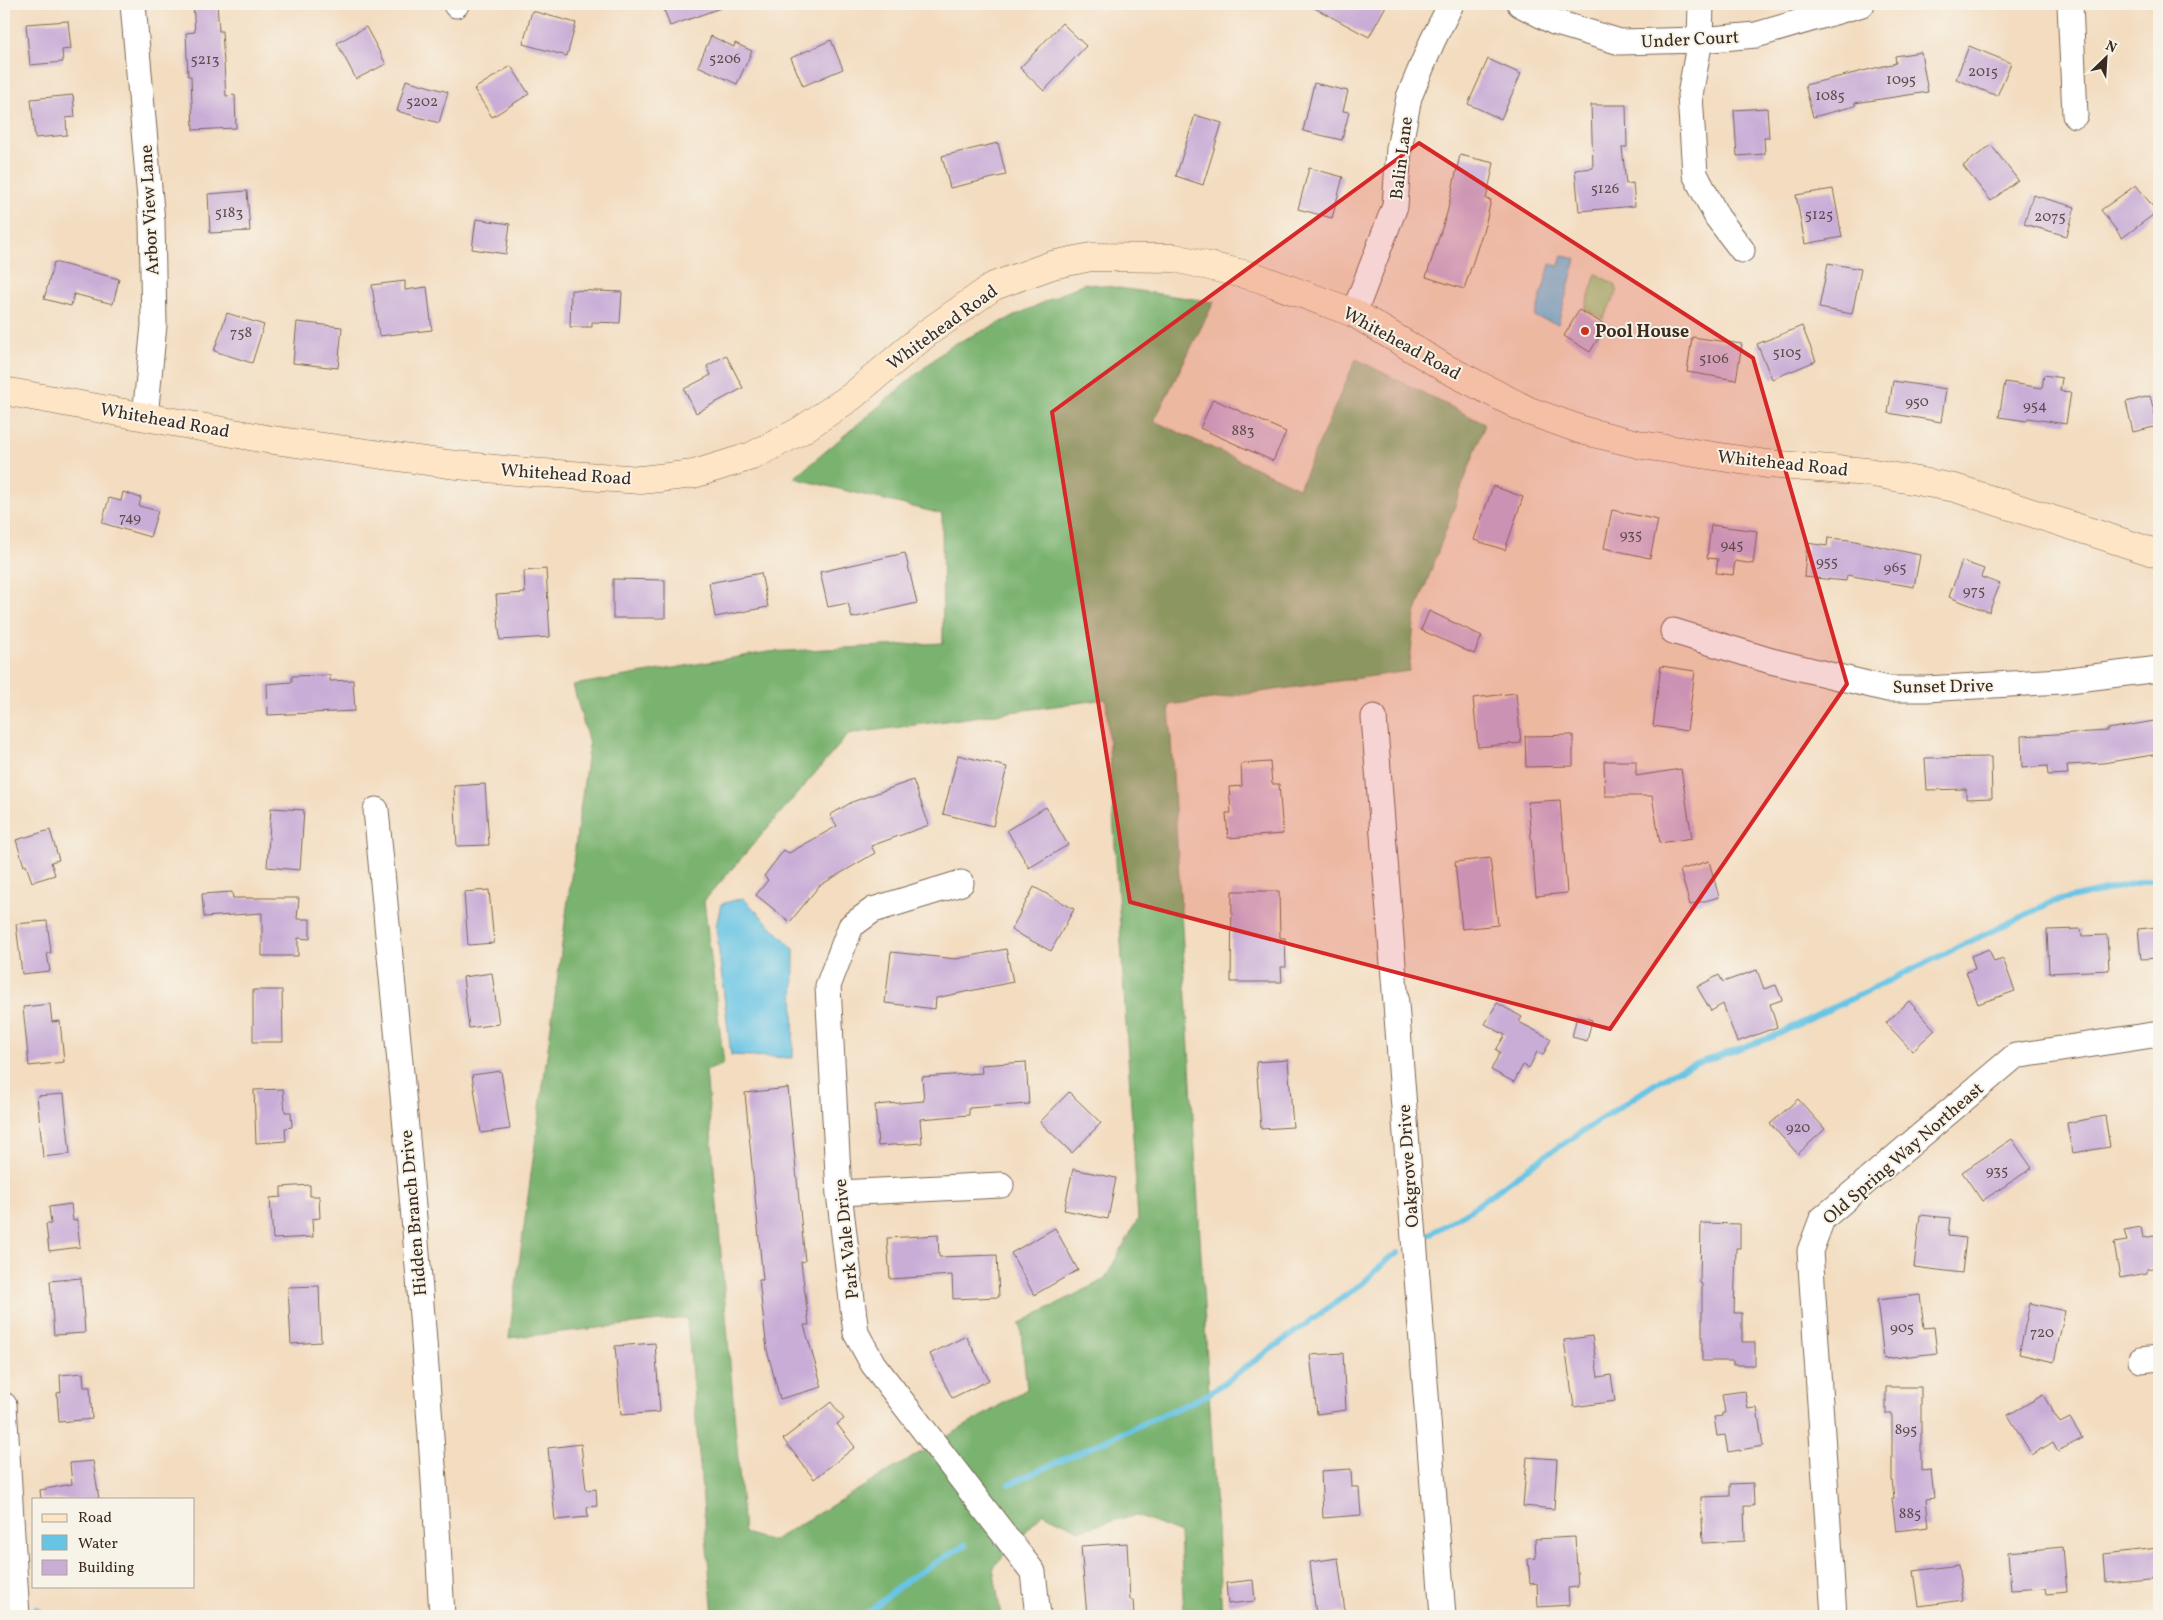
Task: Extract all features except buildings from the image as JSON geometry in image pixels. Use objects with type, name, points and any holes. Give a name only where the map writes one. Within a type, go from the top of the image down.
[{"type":"street","name":"Arbor View Lane","points":[[133,4],[152,222],[154,324],[145,417]]},
{"type":"street","name":"Balin Lane","points":[[1354,313],[1395,206],[1399,149],[1409,97],[1432,42],[1451,4]]},
{"type":"street","name":"Under Court","points":[[1520,4],[1554,22],[1620,42],[1700,40],[1756,35],[1862,4]]},
{"type":"street","points":[[1701,4],[1700,40],[1690,95],[1695,174],[1717,217],[1742,250]]},
{"type":"street","points":[[2070,4],[2075,115]]},
{"type":"street","name":"Whitehead Road","points":[[4,392],[266,439],[448,464],[641,480],[694,474],[752,456],[792,436],[851,396],[927,333],[994,286],[1052,265],[1091,257],[1175,258],[1256,277],[1354,313],[1445,368],[1529,411],[1585,431],[1642,445],[1767,464],[1868,472],[1956,488],[2159,554]]},
{"type":"street","name":"Sunset Drive","points":[[1673,631],[1771,661],[1888,689],[1926,689],[2061,681],[2159,669]]},
{"type":"street","name":"Oakgrove Drive","points":[[1374,716],[1443,1616]]},
{"type":"street","name":"Hidden Branch Drive","points":[[376,810],[402,1084],[434,1464],[442,1616]]},
{"type":"street","name":"Park Vale Drive","points":[[961,882],[873,910],[851,926],[828,986],[840,1193],[856,1333],[872,1364],[1033,1572],[1038,1616]]},
{"type":"street","name":"Old Spring Way Northeast","points":[[1834,1616],[1810,1251],[1822,1219],[2015,1056],[2159,1034]]},
{"type":"street","points":[[840,1193],[1001,1184]]},
{"type":"street","points":[[4,1404],[17,1616]]},
{"type":"highlighted area","points":[[1419,143],[1753,358],[1847,684],[1610,1029],[1130,902],[1052,412]]},
{"type":"green space","points":[[1596,274],[1616,285],[1615,288],[1618,290],[1603,319],[1585,309]]},
{"type":"green space","points":[[1085,283],[1214,302],[1154,421],[1299,488],[1356,359],[1485,424],[1415,614],[1409,671],[1169,705],[1222,1616],[1184,1616],[1180,1533],[1134,1515],[1080,1530],[1043,1513],[993,1567],[1001,1616],[713,1616],[687,1318],[509,1338],[589,744],[573,685],[768,652],[943,643],[942,514],[794,478],[950,346]],"holes":[[[1106,699],[1138,1219],[1105,1279],[1020,1323],[1027,1389],[772,1541],[744,1533],[706,1071],[724,1064],[704,901],[849,734]]]},
{"type":"water","points":[[1562,255],[1576,259],[1558,324],[1535,317],[1550,264],[1559,266]]},
{"type":"water","points":[[743,898],[794,949],[793,1058],[731,1055],[716,927],[721,904]]},
{"type":"waterway","points":[[1430,1234],[1472,1209],[1543,1157],[1673,1072],[1772,1037],[2052,902],[2159,878]]},
{"type":"waterway","points":[[1009,1484],[1207,1395],[1363,1283],[1389,1258],[1398,1253]]},
{"type":"waterway","points":[[864,1616],[907,1580],[965,1545]]},
{"type":"waterway","points":[[36,1609],[45,1616]]},
{"type":"place","name":"Pool House","points":[[1585,331]]}]
